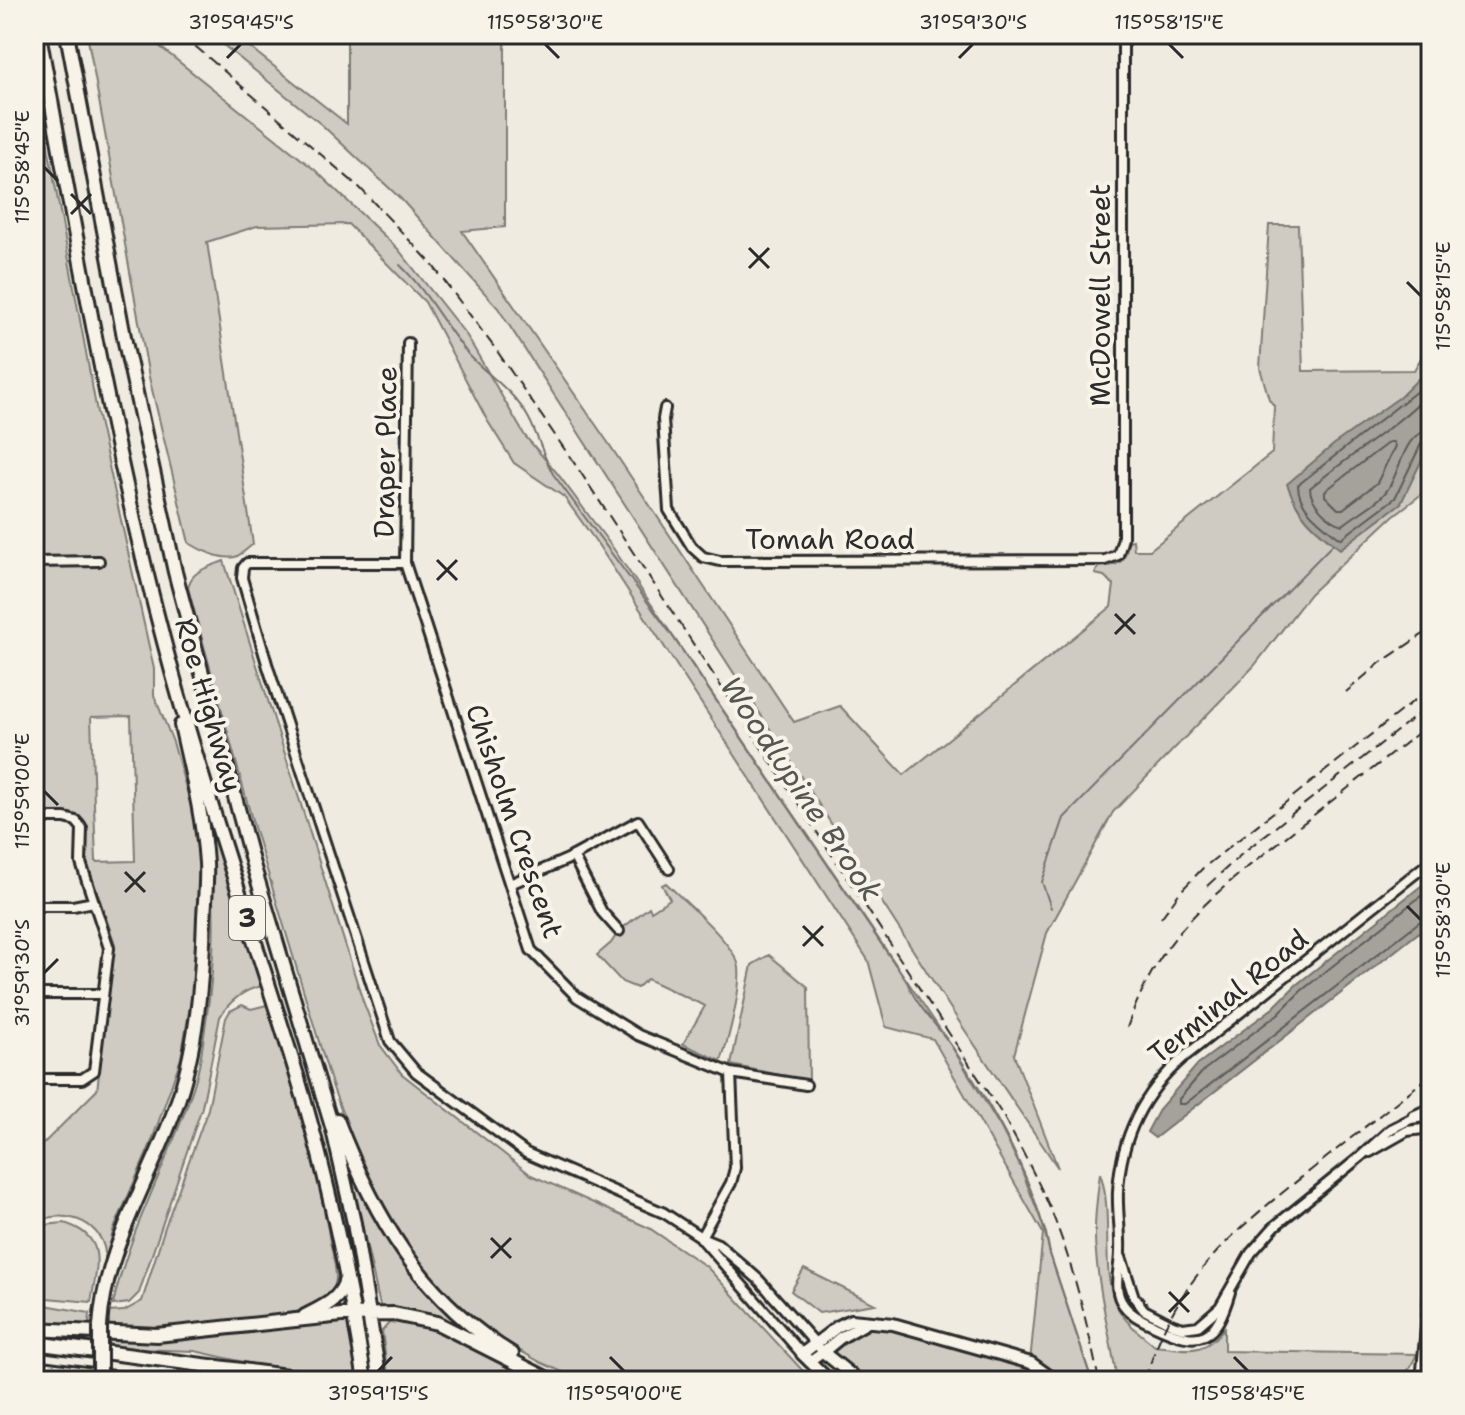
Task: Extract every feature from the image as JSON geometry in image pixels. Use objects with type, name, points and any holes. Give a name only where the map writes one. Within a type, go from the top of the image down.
[{"type":"highway","name":"Roe Highway","points":[[39,34],[118,446],[164,644],[319,1155],[347,1278],[365,1381]]},
{"type":"highway","name":"Roe Highway","points":[[67,34],[125,342],[172,562],[227,772],[333,1130],[354,1223],[380,1381]]},
{"type":"highway","points":[[100,1381],[100,1326],[104,1290],[113,1257],[176,1106],[190,1058],[200,987],[206,864],[201,821],[164,644]]},
{"type":"highway","points":[[302,1032],[358,1173],[401,1251],[464,1319],[507,1351],[559,1381]]},
{"type":"highway","points":[[299,1319],[335,1299],[342,1292],[347,1278]]},
{"type":"highway","points":[[34,1329],[157,1335],[299,1319],[394,1314],[437,1323],[552,1381]]},
{"type":"highway","points":[[34,1343],[325,1381]]},
{"type":"highway","points":[[34,1367],[136,1381]]},
{"type":"main road","points":[[1420,1379],[1431,1283]]},
{"type":"main road","points":[[830,1381],[806,1358],[868,1322],[893,1324],[1031,1363],[1056,1381]]},
{"type":"main road","points":[[819,1348],[859,1381]]},
{"type":"street","name":"McDowell Street","points":[[1118,555],[1123,538],[1123,34]]},
{"type":"street","name":"Draper Place","points":[[405,563],[408,343]]},
{"type":"street","name":"Tomah Road","points":[[665,408],[663,419],[669,510],[692,547],[703,557],[720,561],[1105,560],[1118,555]]},
{"type":"street","points":[[34,562],[99,561]]},
{"type":"street","points":[[405,563],[254,562],[243,568],[242,573],[273,681],[390,1041],[416,1072],[526,1153],[664,1213],[718,1244],[758,1279],[819,1348]]},
{"type":"street","name":"Chisholm Crescent","points":[[405,563],[531,950],[577,997],[638,1035],[731,1073],[806,1085]]},
{"type":"street","points":[[34,788],[38,800],[36,818],[65,818],[76,821],[82,828],[81,863],[109,948],[94,1071],[82,1079],[34,1079]]},
{"type":"street","points":[[510,884],[573,856],[638,821],[669,869]]},
{"type":"street","points":[[573,856],[602,912],[619,931]]},
{"type":"street","name":"Terminal Road","points":[[1431,861],[1184,1057],[1140,1106],[1125,1145],[1118,1189],[1121,1255],[1118,1287],[1125,1307],[1135,1316],[1179,1337],[1195,1338],[1213,1328],[1221,1319],[1230,1292],[1251,1253],[1275,1226],[1360,1157],[1382,1135],[1398,1124],[1431,1116]]},
{"type":"street","points":[[34,906],[73,906],[94,902]]},
{"type":"street","points":[[34,994],[103,994]]},
{"type":"street","points":[[701,1237],[731,1183],[735,1168],[731,1073]]},
{"type":"street","points":[[1398,1124],[1431,1108]]},
{"type":"street","name":"Terminal Road","points":[[1360,1157],[1407,1131],[1431,1128]]},
{"type":"street","points":[[701,1237],[806,1358]]},
{"type":"shaded area","points":[[87,34],[144,34],[315,170],[398,249],[467,336],[525,436],[613,548],[952,1047],[1001,1128],[1020,1166],[1046,1233],[1050,1254],[1092,1381],[859,1381],[823,1352],[868,1322],[1030,1362],[1043,1233],[933,1039],[886,1027],[868,960],[597,543],[564,497],[514,463],[487,420],[425,302],[348,224],[257,226],[207,242],[253,544],[240,555],[229,558],[211,554],[189,543],[149,377]]},
{"type":"shaded area","points":[[210,34],[233,34],[347,124],[347,34],[505,34],[505,227],[462,231],[609,444],[794,722],[840,706],[904,775],[1111,607],[1114,585],[1104,576],[1095,574],[1098,567],[1120,562],[1128,541],[1133,540],[1134,550],[1150,550],[1272,453],[1274,406],[1260,368],[1269,225],[1298,225],[1303,371],[1414,370],[1431,341],[1431,487],[1393,516],[1310,594],[1254,666],[1113,812],[1047,933],[1014,1055],[1058,1168],[960,1023],[498,308],[401,199],[322,125]]},
{"type":"shaded area","points":[[34,71],[97,412],[154,669],[154,695],[173,742],[193,813],[200,856],[195,977],[181,1058],[150,1146],[113,1231],[101,1286],[105,1253],[96,1232],[88,1225],[66,1217],[44,1219],[34,1225],[34,1149],[42,1145],[97,1090],[115,944],[87,863],[81,863],[84,835],[76,821],[37,818],[34,788]],"holes":[[[131,716],[135,861],[96,862],[91,717]]]},
{"type":"shaded area","points":[[224,561],[363,1001],[380,1045],[402,1074],[531,1175],[649,1228],[707,1267],[802,1370],[816,1381],[583,1381],[497,1338],[458,1305],[412,1255],[355,1148],[332,1085],[254,827],[188,588],[197,573]]},
{"type":"shaded area","points":[[195,771],[244,925],[243,934],[262,986],[238,997],[220,1017],[202,1107],[139,1293],[129,1303],[113,1305],[130,1246],[177,1133],[202,1053],[211,983],[214,922],[210,862]]},
{"type":"shaded area","points":[[666,883],[716,932],[738,963],[737,997],[721,1061],[683,1044],[705,1006],[647,979],[637,988],[622,982],[597,955],[619,931],[649,907],[651,911],[670,899],[662,885]]},
{"type":"shaded area","points":[[769,955],[808,987],[809,1081],[731,1065],[752,965]]},
{"type":"shaded area","points":[[242,1005],[251,1009],[267,1005],[323,1201],[335,1266],[334,1287],[326,1300],[289,1313],[223,1322],[109,1328],[108,1312],[124,1311],[142,1301],[208,1109],[226,1018],[230,1011]]},
{"type":"shaded area","points":[[1100,1173],[1113,1296],[1126,1320],[1155,1346],[1194,1349],[1209,1343],[1224,1328],[1224,1351],[1417,1354],[1410,1368],[1398,1381],[1117,1381],[1096,1253],[1095,1223]]},
{"type":"shaded area","points":[[356,1179],[388,1242],[416,1279],[466,1329],[414,1311],[381,1310],[352,1180]]},
{"type":"shaded area","points":[[64,1223],[88,1236],[93,1244],[97,1265],[91,1302],[47,1298],[34,1288],[34,1233],[44,1225]]},
{"type":"shaded area","points":[[804,1269],[875,1304],[819,1313],[791,1291]]},
{"type":"shaded area","points":[[34,1303],[90,1313],[89,1326],[34,1321]]},
{"type":"shaded area","points":[[345,1320],[351,1329],[359,1380],[252,1364],[195,1351],[107,1348],[108,1336]]},
{"type":"shaded area","points":[[399,1321],[446,1332],[539,1381],[411,1381],[388,1377],[382,1331],[389,1323]]},
{"type":"water","points":[[1425,372],[1431,372],[1431,441],[1401,503],[1340,549],[1308,521],[1287,484],[1338,441],[1400,397]]},
{"type":"water","points":[[1431,878],[1431,923],[1155,1138],[1147,1132],[1160,1108],[1198,1064],[1273,1008],[1296,985]]},
{"type":"waterway","name":"Woodlupine Brook","points":[[400,265],[468,354],[522,407],[553,474],[671,634],[907,982],[916,1000],[969,1072],[1024,1173],[1092,1381]]},
{"type":"waterway","points":[[1051,908],[1042,882],[1064,818],[1333,544]]},
{"type":"railway","points":[[181,34],[360,188],[431,263],[497,351],[581,473],[1002,1114],[1039,1184],[1066,1250],[1099,1381]]},
{"type":"railway","points":[[1346,692],[1380,663],[1431,629]]},
{"type":"railway","points":[[1161,918],[1203,868],[1431,687]]},
{"type":"railway","points":[[1207,886],[1245,851],[1431,704]]},
{"type":"railway","points":[[1127,1028],[1157,964],[1196,914],[1242,871],[1431,723]]},
{"type":"railway","points":[[1145,1381],[1172,1314],[1209,1261],[1255,1215],[1431,1075]]}]
